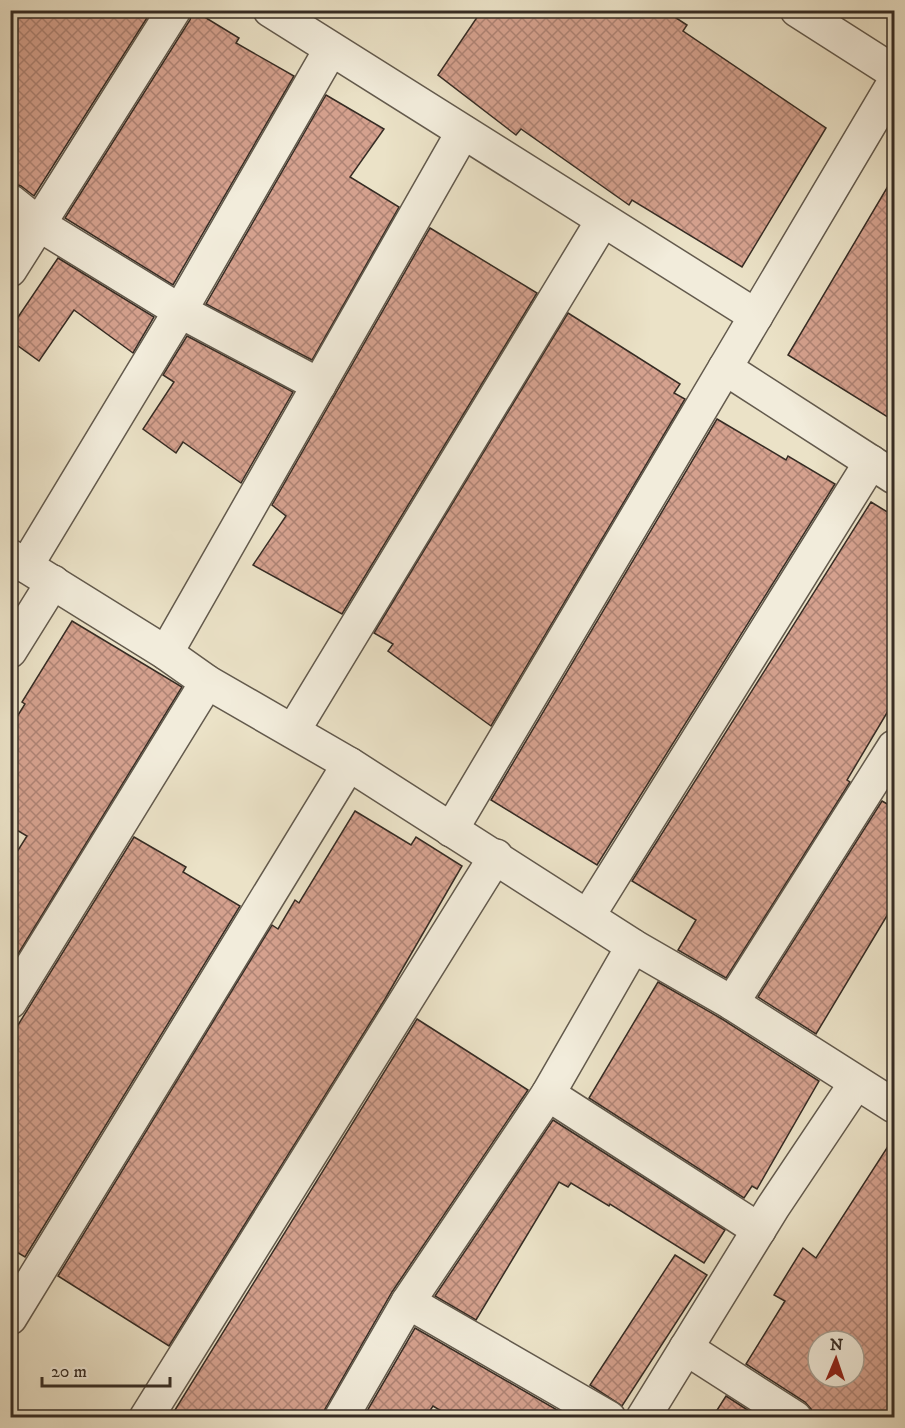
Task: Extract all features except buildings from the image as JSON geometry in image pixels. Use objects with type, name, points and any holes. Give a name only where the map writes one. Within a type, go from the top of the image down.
[{"type":"street","points":[[10,270],[174,10]]},
{"type":"street","points":[[270,10],[756,316]]},
{"type":"street","points":[[797,10],[894,72]]},
{"type":"street","points":[[10,651],[30,568],[331,48]]},
{"type":"street","points":[[451,830],[894,83]]},
{"type":"street","points":[[166,653],[463,132]]},
{"type":"street","points":[[10,201],[40,225],[180,311],[319,384]]},
{"type":"street","points":[[293,731],[603,220]]},
{"type":"street","points":[[588,916],[883,470],[725,368]]},
{"type":"street","points":[[30,568],[166,653],[207,682],[349,764],[451,830],[496,856],[633,946],[732,1003],[894,1106]]},
{"type":"street","points":[[10,1002],[207,682]]},
{"type":"street","points":[[732,1003],[894,747]]},
{"type":"street","points":[[10,1318],[349,764]]},
{"type":"street","points":[[146,1418],[496,856]]},
{"type":"street","points":[[340,1418],[408,1302],[548,1094],[633,946]]},
{"type":"street","points":[[643,1418],[759,1230],[856,1083]]},
{"type":"street","points":[[548,1094],[759,1230]]},
{"type":"street","points":[[408,1302],[609,1418]]},
{"type":"street","points":[[686,1348],[795,1418]]}]
